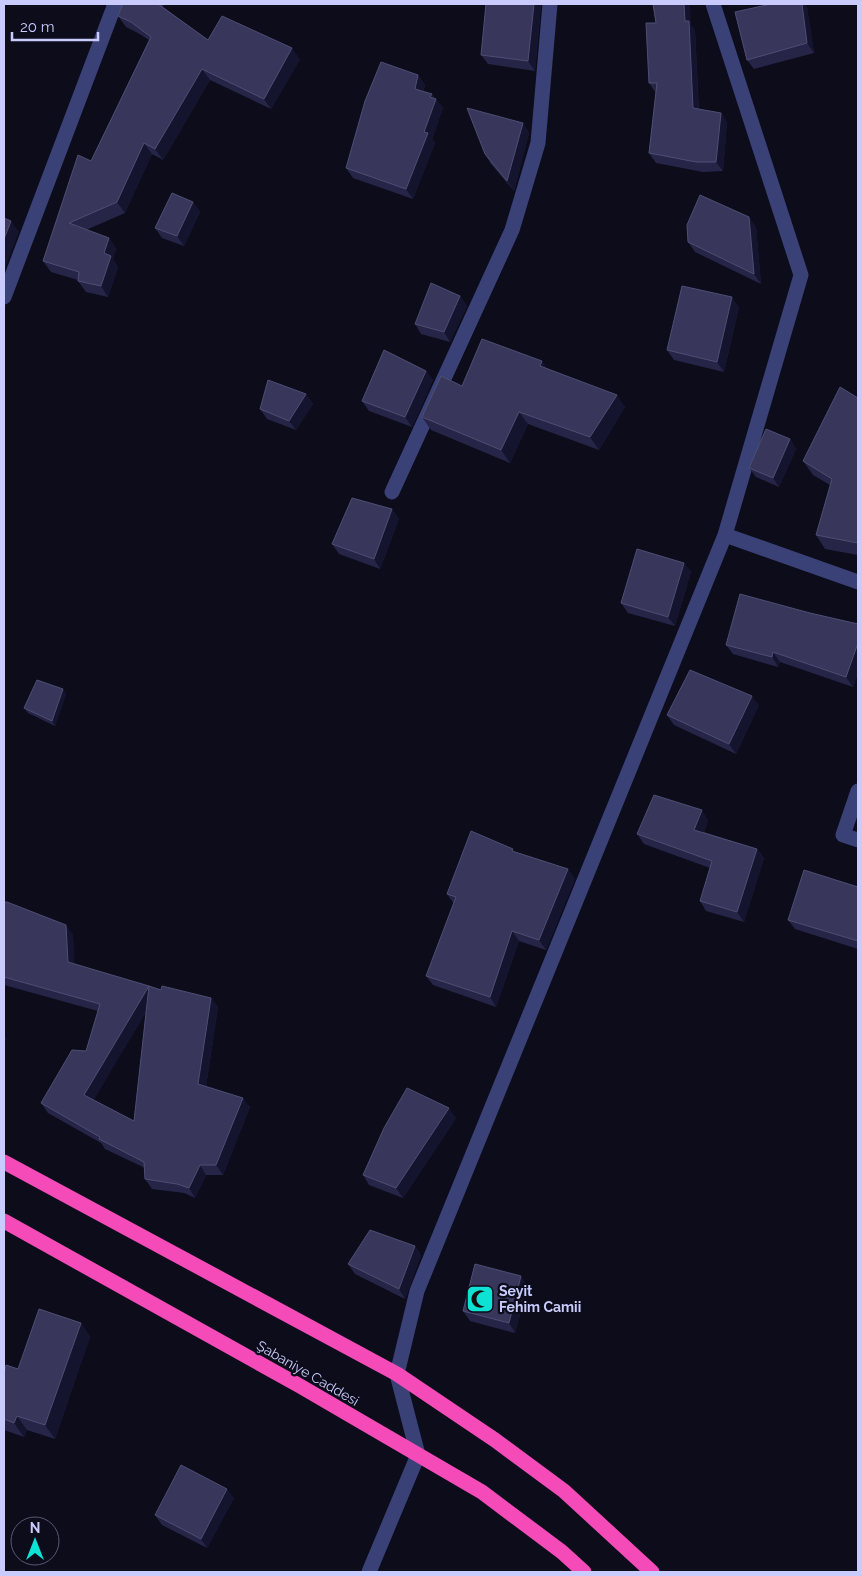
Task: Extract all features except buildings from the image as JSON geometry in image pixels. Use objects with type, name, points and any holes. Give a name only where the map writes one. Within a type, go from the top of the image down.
[{"type":"highway","points":[[4,1162],[397,1374],[495,1440],[564,1491],[652,1572]]},
{"type":"highway","name":"Şabaniye Caddesi","points":[[4,1221],[300,1386],[482,1492],[562,1552],[584,1572]]},
{"type":"street","points":[[4,297],[115,4]]},
{"type":"street","points":[[392,492],[512,230],[538,143],[550,4]]},
{"type":"street","points":[[369,1572],[418,1455],[397,1374],[417,1291],[725,535],[801,275],[713,4]]},
{"type":"street","points":[[725,535],[858,582]]},
{"type":"street","points":[[858,791],[843,835],[858,840]]},
{"type":"place","name":"Seyit Fehim Camii","points":[[480,1299]]}]
